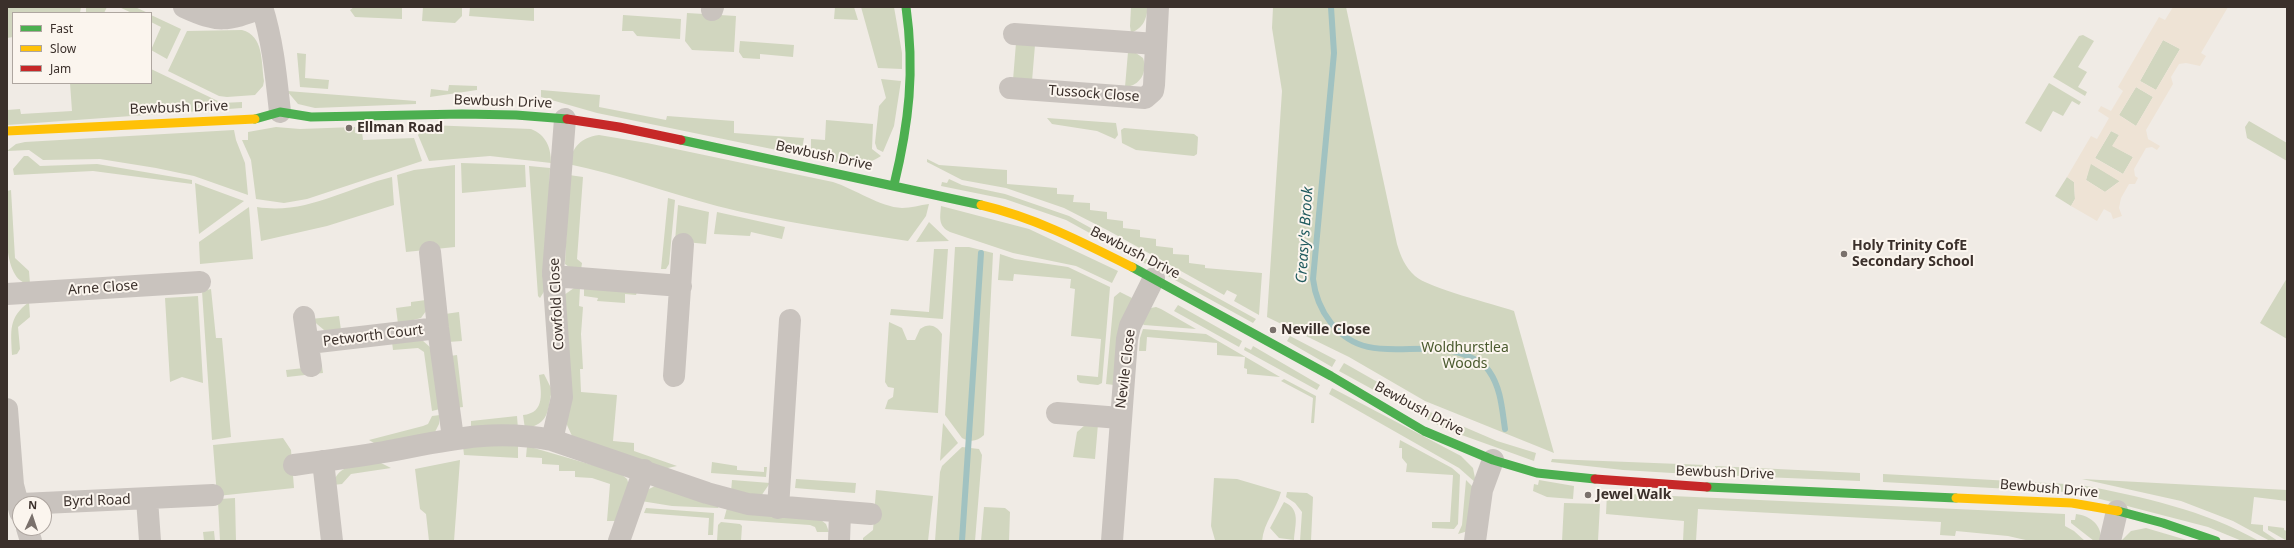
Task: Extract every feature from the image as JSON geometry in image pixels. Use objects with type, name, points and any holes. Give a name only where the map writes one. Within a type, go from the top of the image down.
[{"type":"street","points":[[184,7],[207,18],[226,20],[262,8],[274,54],[280,112]]},
{"type":"street","points":[[894,185],[906,135],[912,89],[913,59],[906,7]]},
{"type":"street","name":"Tussock Close","points":[[1010,88],[1145,98],[1153,91],[1158,7]]},
{"type":"street","points":[[1014,34],[1156,44]]},
{"type":"street","name":"Bewbush Drive","points":[[7,131],[141,123],[245,120],[264,118],[280,112],[311,117],[462,114],[565,119],[619,127],[973,202],[1047,225],[1154,278],[1331,376],[1424,432],[1493,460],[1537,473],[1612,481],[2072,503],[2117,511],[2161,522],[2216,541]]},
{"type":"street","name":"Cowfold Close","points":[[552,440],[562,389],[553,276],[565,119]]},
{"type":"street","points":[[674,376],[683,244]]},
{"type":"street","name":"Petworth Court","points":[[430,252],[438,328],[453,438]]},
{"type":"street","points":[[553,276],[681,286]]},
{"type":"street","name":"Nevile Close","points":[[1112,541],[1120,418],[1125,360],[1130,326],[1154,278]]},
{"type":"street","name":"Arne Close","points":[[7,294],[200,282]]},
{"type":"street","name":"Petworth Court","points":[[304,317],[311,366]]},
{"type":"street","points":[[778,508],[790,320]]},
{"type":"street","name":"Petworth Court","points":[[308,344],[438,328]]},
{"type":"street","name":"Byrd Road","points":[[7,410],[12,473],[18,496]]},
{"type":"street","name":"Nevile Close","points":[[1057,413],[1120,418]]},
{"type":"street","points":[[294,465],[453,438],[493,435],[552,440],[720,497],[748,504],[778,508],[871,514]]},
{"type":"street","points":[[1475,541],[1482,490],[1493,460]]},
{"type":"street","points":[[323,461],[332,541]]},
{"type":"street","points":[[619,541],[644,470]]},
{"type":"street","name":"Byrd Road","points":[[52,504],[213,495]]},
{"type":"street","name":"Byrd Road","points":[[147,499],[150,541]]},
{"type":"street","points":[[2110,541],[2117,511]]},
{"type":"street","points":[[838,541],[840,513]]},
{"type":"green space","points":[[7,7],[81,7],[80,12],[12,12],[12,37],[7,38]]},
{"type":"green space","points":[[86,7],[107,7],[104,12],[86,12]]},
{"type":"green space","points":[[119,7],[135,7],[146,12],[130,12]]},
{"type":"green space","points":[[354,7],[402,7],[402,19],[355,17],[350,10]]},
{"type":"green space","points":[[423,7],[462,7],[462,16],[455,23],[422,21]]},
{"type":"green space","points":[[470,7],[534,7],[534,21],[469,16]]},
{"type":"green space","points":[[835,7],[854,7],[858,20],[834,19]]},
{"type":"green space","points":[[861,7],[894,7],[902,53],[902,69],[878,68]]},
{"type":"green space","points":[[1131,7],[1148,7],[1144,23],[1131,33],[1130,26]]},
{"type":"green space","name":"Woldhurstlea Woods","points":[[1273,7],[1346,7],[1397,244],[1402,257],[1412,273],[1422,281],[1447,291],[1514,311],[1554,453],[1425,401],[1349,357],[1267,317],[1282,91],[1272,28]]},
{"type":"green space","points":[[687,13],[736,16],[734,52],[692,50],[685,41]]},
{"type":"green space","points":[[152,15],[181,29],[167,59],[152,51],[161,27],[152,22]]},
{"type":"green space","points":[[623,15],[681,19],[680,39],[637,36],[633,31],[622,31]]},
{"type":"green space","points":[[242,30],[249,33],[254,38],[258,44],[262,58],[264,81],[263,86],[255,95],[227,97],[219,96],[168,71],[187,31]]},
{"type":"green space","points":[[2083,35],[2094,41],[2078,67],[2087,72],[2078,87],[2087,92],[2085,96],[2053,77],[2079,36]]},
{"type":"green space","points":[[2163,40],[2180,49],[2156,90],[2140,81]]},
{"type":"green space","points":[[740,41],[794,45],[793,57],[760,54],[760,59],[743,58],[739,52]]},
{"type":"green space","points":[[1016,43],[1035,45],[1032,81],[1013,80]]},
{"type":"green space","points":[[1128,52],[1136,53],[1143,58],[1144,68],[1142,77],[1139,81],[1125,87]]},
{"type":"green space","points":[[297,53],[306,54],[305,78],[329,80],[328,89],[300,87]]},
{"type":"green space","points":[[152,69],[222,103],[242,102],[242,108],[7,125],[7,110],[20,109],[21,114],[72,111],[70,84],[152,84]]},
{"type":"green space","points":[[881,79],[901,81],[894,126],[883,152],[877,149],[875,143],[879,106],[886,98]]},
{"type":"green space","points":[[2049,83],[2081,102],[2079,105],[2072,101],[2063,116],[2053,111],[2041,132],[2025,123]]},
{"type":"green space","points":[[449,85],[477,86],[477,90],[430,97],[431,89],[448,91]]},
{"type":"green space","points":[[2136,87],[2153,97],[2136,126],[2119,115]]},
{"type":"green space","points":[[541,90],[600,95],[599,107],[666,120],[667,116],[734,121],[734,133],[804,138],[801,155],[597,113],[541,97]]},
{"type":"green space","points":[[287,91],[416,101],[416,104],[315,108],[298,104]]},
{"type":"green space","points":[[1047,118],[1116,123],[1118,135],[1115,139],[1097,131],[1052,124]]},
{"type":"green space","points":[[826,120],[873,124],[872,149],[881,156],[873,161],[846,164],[811,156],[811,139],[825,140]]},
{"type":"green space","points":[[2249,121],[2287,143],[2287,161],[2247,138],[2245,127]]},
{"type":"green space","points":[[424,126],[531,129],[544,138],[547,142],[551,163],[490,156],[429,161],[418,135]]},
{"type":"green space","points":[[276,127],[300,129],[355,127],[355,133],[362,132],[363,140],[414,138],[422,161],[307,199],[284,203],[256,199],[251,160],[242,140],[248,140],[248,132]]},
{"type":"green space","points":[[1124,128],[1194,134],[1198,137],[1197,154],[1194,156],[1136,150],[1122,143],[1121,130]]},
{"type":"green space","points":[[234,130],[236,140],[245,163],[248,195],[194,176],[156,168],[100,159],[43,160],[29,150],[7,151],[16,144],[25,142]]},
{"type":"green space","points":[[2111,131],[2119,135],[2113,146],[2133,157],[2123,174],[2095,158]]},
{"type":"green space","points":[[599,135],[647,143],[833,182],[876,201],[894,207],[905,208],[929,204],[926,216],[908,241],[764,217],[698,201],[606,173],[568,164],[575,148],[582,141],[592,136]]},
{"type":"green space","points":[[24,156],[28,156],[40,166],[97,164],[192,180],[192,184],[93,171],[14,175],[13,169]]},
{"type":"green space","points":[[927,159],[939,165],[1007,170],[1007,184],[1057,188],[1057,194],[1074,195],[1073,202],[1090,203],[1090,210],[1107,212],[1107,219],[1123,221],[1123,228],[1140,230],[1140,237],[1156,239],[1156,246],[1173,248],[1173,254],[1189,255],[1189,263],[1205,265],[1205,268],[1262,273],[1259,315],[1234,301],[1237,295],[1227,290],[1224,295],[1109,231],[1064,208],[1006,188],[962,180],[927,162]]},
{"type":"green space","points":[[461,163],[525,165],[526,187],[462,193]]},
{"type":"green space","points":[[2090,163],[2120,181],[2105,192],[2086,180]]},
{"type":"green space","points":[[455,165],[455,247],[406,252],[397,175],[414,170]]},
{"type":"green space","points":[[529,166],[550,168],[545,290],[540,298],[538,296]]},
{"type":"green space","points":[[569,175],[583,177],[577,259],[582,263],[581,270],[569,267],[565,264]]},
{"type":"green space","points":[[392,177],[394,205],[327,226],[261,241],[257,207],[275,208],[309,204]]},
{"type":"green space","points":[[2067,177],[2074,182],[2075,199],[2071,206],[2055,196]]},
{"type":"green space","points":[[949,179],[962,185],[1005,194],[1069,216],[1256,319],[1253,323],[1066,220],[1005,199],[941,186],[942,182],[947,183]]},
{"type":"green space","points":[[195,183],[244,201],[199,234]]},
{"type":"green space","points":[[11,190],[15,258],[29,271],[30,284],[20,280],[14,272],[10,260],[7,245],[6,215],[7,191]]},
{"type":"green space","points":[[668,198],[675,200],[669,264],[666,269],[661,269]]},
{"type":"green space","points":[[678,205],[709,212],[706,244],[675,241]]},
{"type":"green space","points":[[941,206],[1029,229],[1118,271],[1112,283],[1076,266],[1013,253],[950,232],[943,227],[940,218]]},
{"type":"green space","points":[[249,207],[253,259],[200,264],[199,242]]},
{"type":"green space","points":[[717,212],[785,227],[782,239],[751,232],[750,236],[714,234]]},
{"type":"green space","points":[[929,222],[949,241],[916,242]]},
{"type":"green space","points":[[955,247],[969,247],[993,253],[984,435],[973,441],[962,438],[945,415]]},
{"type":"green space","points":[[934,249],[948,249],[943,319],[890,315],[891,309],[929,312]]},
{"type":"green space","points":[[1000,254],[1015,259],[1068,267],[1110,287],[1102,383],[1098,385],[1080,383],[1077,380],[1077,375],[1098,377],[1101,339],[1071,336],[1075,289],[1070,288],[1071,279],[1014,274],[1013,281],[998,280]]},
{"type":"green space","points":[[2287,278],[2287,339],[2260,323]]},
{"type":"green space","points":[[574,288],[580,288],[579,306],[583,307],[581,334],[583,369],[580,369],[581,392],[617,395],[613,441],[634,443],[634,451],[677,466],[663,469],[572,436],[567,425],[564,295]]},
{"type":"green space","points":[[584,288],[637,292],[636,295],[625,294],[625,303],[597,301],[598,298],[584,296]]},
{"type":"green space","points":[[211,289],[216,338],[222,338],[231,437],[212,440],[202,291]]},
{"type":"green space","points":[[1120,292],[1132,298],[1114,385],[1106,384],[1114,297]]},
{"type":"green space","points":[[198,296],[203,383],[182,377],[170,382],[165,298]]},
{"type":"green space","points":[[426,300],[426,311],[421,318],[398,324],[396,308],[411,306],[411,302]]},
{"type":"green space","points":[[29,302],[30,317],[18,327],[20,349],[17,354],[12,355],[12,325],[17,314]]},
{"type":"green space","points":[[1178,305],[1242,341],[1239,347],[1174,311]]},
{"type":"green space","points":[[1156,307],[1196,329],[1144,325],[1140,322],[1151,308]]},
{"type":"green space","points":[[459,312],[462,341],[448,342],[445,314]]},
{"type":"green space","points":[[339,316],[341,330],[324,330],[311,319]]},
{"type":"green space","points":[[889,322],[902,328],[907,340],[915,340],[920,329],[926,326],[935,327],[942,334],[938,413],[885,409],[888,400],[893,397],[894,388],[888,387],[885,382]]},
{"type":"green space","points":[[1143,329],[1206,334],[1280,377],[1247,374],[1247,369],[1244,368],[1245,357],[1217,355],[1217,343],[1147,337],[1146,351],[1139,351],[1140,338]]},
{"type":"green space","points":[[1290,336],[1336,360],[1332,367],[1287,341]]},
{"type":"green space","points":[[422,340],[431,348],[440,409],[432,411],[424,352],[418,348],[393,350],[392,342]]},
{"type":"green space","points":[[1253,346],[1320,385],[1317,390],[1244,350],[1245,347],[1251,350]]},
{"type":"green space","points":[[457,355],[463,407],[455,408],[450,356]]},
{"type":"green space","points":[[1344,363],[1434,414],[1497,441],[1536,453],[1534,461],[1445,429],[1339,371]]},
{"type":"green space","points":[[322,366],[323,373],[287,377],[286,370]]},
{"type":"green space","points":[[544,374],[552,390],[546,416],[533,427],[525,429],[523,415],[530,413],[539,406],[541,388],[539,375]]},
{"type":"green space","points":[[1284,379],[1316,396],[1314,423],[1311,423],[1313,398],[1281,381]]},
{"type":"green space","points":[[1332,388],[1461,456],[1473,468],[1476,483],[1459,468],[1329,394]]},
{"type":"green space","points":[[440,415],[439,424],[435,432],[379,446],[369,440],[423,426],[428,424],[432,416]]},
{"type":"green space","points":[[517,416],[518,429],[471,427],[471,421]]},
{"type":"green space","points":[[943,423],[958,443],[940,461]]},
{"type":"green space","points":[[1098,424],[1095,459],[1073,457],[1077,432],[1085,425]]},
{"type":"green space","points":[[283,438],[291,450],[294,488],[217,496],[213,445]]},
{"type":"green space","points":[[1400,440],[1452,468],[1460,475],[1458,524],[1454,529],[1432,528],[1432,522],[1450,522],[1453,475],[1406,472],[1407,464],[1402,458],[1402,448],[1399,448]]},
{"type":"green space","points":[[476,444],[518,446],[518,458],[464,455],[463,446]]},
{"type":"green space","points":[[527,446],[620,473],[627,479],[629,485],[616,521],[607,521],[610,484],[592,478],[575,477],[575,471],[559,471],[559,465],[542,464],[542,458],[526,457]]},
{"type":"green space","points":[[962,447],[979,449],[982,455],[975,541],[935,541],[940,472],[942,466]]},
{"type":"green space","points":[[1552,459],[1705,465],[1705,475],[1623,470],[1551,462]]},
{"type":"green space","points":[[460,460],[454,541],[429,541],[426,514],[420,509],[415,469]]},
{"type":"green space","points":[[379,462],[391,468],[351,474],[342,484],[333,485],[335,478],[339,473],[351,466]]},
{"type":"green space","points":[[712,462],[737,466],[737,470],[764,472],[764,467],[767,467],[766,477],[711,473]]},
{"type":"green space","points":[[1715,466],[1860,473],[1860,481],[1715,475]]},
{"type":"green space","points":[[1883,474],[2066,484],[2065,492],[1883,482]]},
{"type":"green space","points":[[1214,478],[1237,479],[1281,492],[1265,528],[1262,541],[1215,540],[1211,526]]},
{"type":"green space","points":[[796,479],[856,483],[855,493],[795,488]]},
{"type":"green space","points":[[2082,479],[2287,490],[2287,501],[2254,497],[2251,524],[2263,525],[2263,531],[2278,541],[2270,541],[2233,521],[2181,501]]},
{"type":"green space","points":[[732,480],[770,483],[761,496],[731,492]]},
{"type":"green space","points":[[1466,480],[1475,489],[1468,531],[1458,534],[1462,525]]},
{"type":"green space","points":[[1539,480],[1574,486],[1573,499],[1547,497],[1533,491],[1534,484],[1538,485]]},
{"type":"green space","points":[[2081,485],[2127,494],[2173,506],[2217,521],[2259,541],[2242,541],[2208,527],[2081,494]]},
{"type":"green space","points":[[655,486],[719,506],[718,508],[672,506],[641,501],[649,489]]},
{"type":"green space","points":[[876,490],[933,496],[928,541],[863,541],[863,538],[873,530]]},
{"type":"green space","points":[[1287,492],[1307,493],[1313,497],[1311,541],[1300,541],[1302,512],[1295,503],[1286,497]]},
{"type":"green space","points":[[1607,493],[2065,514],[2065,526],[2074,531],[2085,541],[2030,541],[2008,536],[1956,531],[1955,536],[1940,535],[1941,522],[1698,509],[1696,541],[1683,541],[1684,521],[1606,514]]},
{"type":"green space","points":[[235,498],[236,541],[220,541],[218,502],[220,499]]},
{"type":"green space","points":[[1284,502],[1293,509],[1295,513],[1296,523],[1294,540],[1279,538],[1270,528]]},
{"type":"green space","points":[[1564,503],[1600,504],[1598,541],[1562,541]]},
{"type":"green space","points":[[984,507],[1005,508],[1010,512],[1009,541],[981,541]]},
{"type":"green space","points":[[646,508],[714,513],[713,535],[708,535],[709,518],[644,513]]},
{"type":"green space","points":[[727,508],[821,520],[826,524],[829,532],[817,532],[815,527],[810,525],[724,519]]},
{"type":"green space","points":[[2076,514],[2091,519],[2094,522],[2100,530],[2101,541],[2094,541],[2071,523],[2071,520],[2075,520]]},
{"type":"green space","points":[[721,522],[740,524],[742,526],[741,541],[717,541],[718,525]]},
{"type":"green space","points":[[2268,526],[2284,528],[2284,530],[2287,531],[2287,541],[2268,530]]},
{"type":"green space","points":[[2146,528],[2190,541],[2121,541],[2131,531]]},
{"type":"green space","points":[[214,531],[215,541],[204,541],[203,532]]},
{"type":"shaded area","points":[[2173,7],[2228,7],[2201,53],[2206,56],[2200,66],[2186,63],[2179,64],[2171,77],[2173,84],[2146,130],[2148,139],[2160,146],[2157,150],[2152,147],[2146,148],[2134,169],[2135,176],[2138,178],[2135,184],[2129,184],[2121,198],[2119,208],[2122,216],[2113,219],[2111,213],[2104,209],[2097,221],[2071,206],[2075,199],[2074,182],[2067,177],[2091,136],[2097,139],[2109,118],[2098,111],[2101,106],[2111,111],[2123,91],[2118,87],[2159,17],[2165,20]],"holes":[[[2163,40],[2180,49],[2156,90],[2140,81]],[[2136,87],[2153,97],[2136,126],[2119,115]],[[2111,131],[2119,135],[2112,146],[2133,157],[2123,174],[2095,158]],[[2091,164],[2120,181],[2105,192],[2086,180]]]},
{"type":"waterway","name":"Creasy's Brook","points":[[1331,7],[1334,53],[1313,279],[1319,302],[1331,323],[1346,337],[1362,345],[1379,349],[1434,349],[1452,351],[1481,362],[1493,378],[1499,392],[1505,429]]},
{"type":"waterway","points":[[962,541],[981,253]]},
{"type":"traffic: fast","points":[[894,185],[907,118],[909,97],[910,53],[906,7]]},
{"type":"traffic: fast","points":[[255,119],[280,112],[311,117],[462,114],[516,115],[567,119]]},
{"type":"traffic: fast","points":[[681,140],[981,205]]},
{"type":"traffic: fast","points":[[1132,267],[1331,376],[1424,431],[1493,460],[1537,473],[1595,479]]},
{"type":"traffic: fast","points":[[1707,487],[1956,498]]},
{"type":"traffic: fast","points":[[2118,511],[2163,523],[2216,541]]},
{"type":"traffic: slow","points":[[7,131],[255,119]]},
{"type":"traffic: slow","points":[[981,205],[1001,210],[1040,224],[1132,267]]},
{"type":"traffic: slow","points":[[1956,498],[2072,503],[2118,511]]},
{"type":"traffic: jam","points":[[567,119],[619,127],[681,140]]},
{"type":"traffic: jam","points":[[1595,479],[1707,487]]},
{"type":"place","name":"Ellman Road","points":[[349,128]]},
{"type":"place","name":"Holy Trinity CofE Secondary School","points":[[1844,254]]},
{"type":"place","name":"Neville Close","points":[[1273,330]]},
{"type":"place","name":"Jewel Walk","points":[[1588,495]]}]
